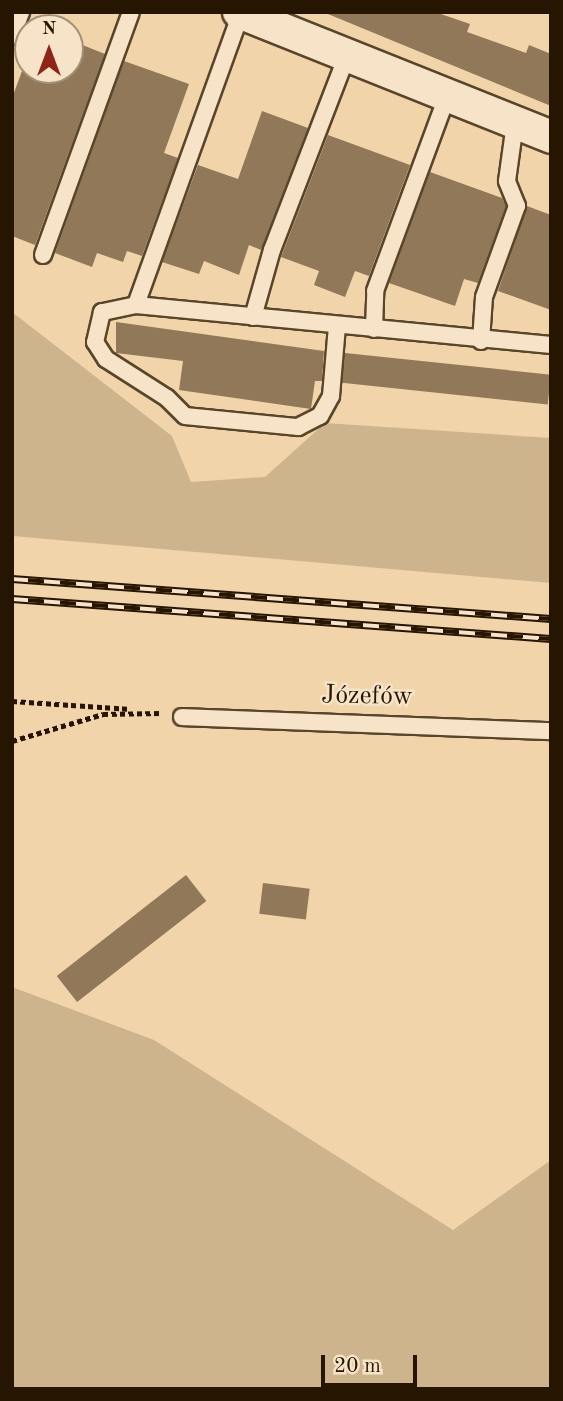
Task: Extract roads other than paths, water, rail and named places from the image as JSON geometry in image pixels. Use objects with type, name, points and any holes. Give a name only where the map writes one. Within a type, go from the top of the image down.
[{"type":"street","points":[[240,13],[551,138]]},
{"type":"lane","points":[[12,36],[21,12]]},
{"type":"lane","points":[[43,255],[131,12]]},
{"type":"lane","points":[[136,305],[240,13]]},
{"type":"lane","points":[[253,317],[272,250],[347,56]]},
{"type":"lane","points":[[374,330],[375,291],[447,96]]},
{"type":"lane","points":[[481,341],[484,297],[517,206],[507,181],[515,123]]},
{"type":"lane","points":[[337,326],[331,396],[320,416],[298,427],[185,415],[167,398],[106,359],[95,342],[102,312],[136,305],[481,341],[551,345]]},
{"type":"lane","name":"Józefów","points":[[182,717],[551,731]]},
{"type":"railway","points":[[12,579],[551,619]]},
{"type":"railway","points":[[12,599],[551,639]]}]
